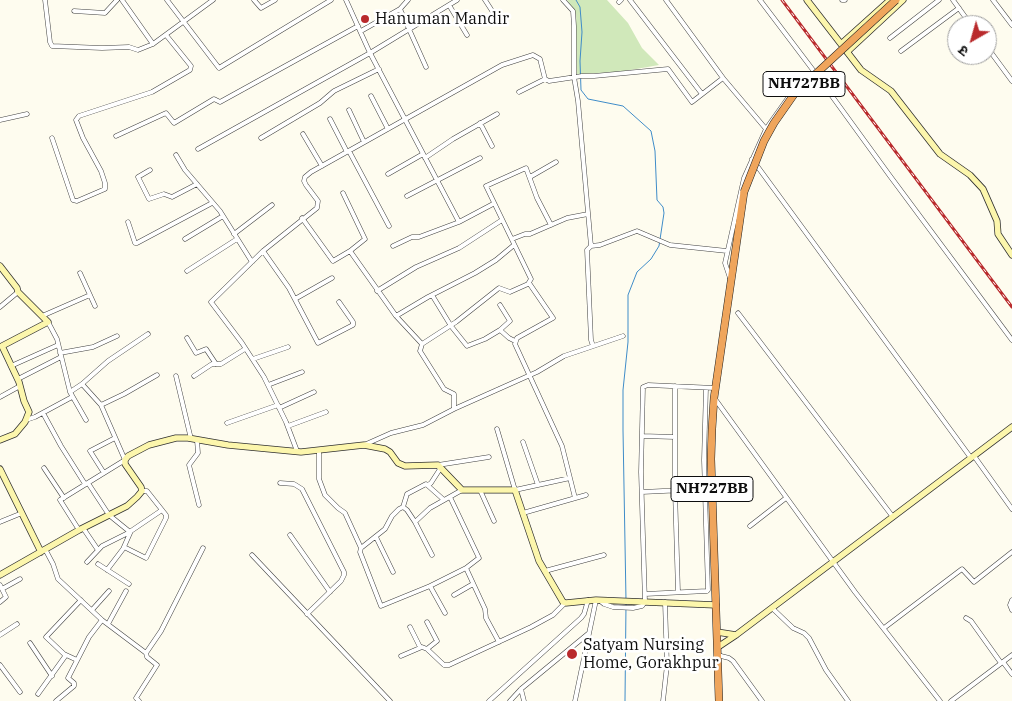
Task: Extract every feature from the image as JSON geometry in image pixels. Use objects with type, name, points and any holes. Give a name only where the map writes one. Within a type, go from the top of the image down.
[{"type":"highway","name":"NH727BB","points":[[718,701],[716,605],[710,541],[714,398],[744,192],[756,158],[774,123],[795,93],[896,0]]},
{"type":"street","points":[[44,0],[52,46],[129,47],[138,50],[153,44],[213,0]]},
{"type":"street","points":[[107,0],[112,6]]},
{"type":"street","points":[[74,11],[104,14],[117,0]]},
{"type":"street","points":[[122,0],[153,44]]},
{"type":"street","points":[[167,0],[220,68],[331,0]]},
{"type":"street","points":[[254,0],[261,8],[274,0]]},
{"type":"street","points":[[346,0],[370,53],[458,222]]},
{"type":"street","points":[[361,31],[400,9],[408,0]]},
{"type":"street","points":[[198,148],[370,53],[457,0]]},
{"type":"street","points":[[485,0],[500,23]]},
{"type":"street","points":[[563,0],[573,11],[575,77],[591,246]]},
{"type":"street","points":[[630,0],[702,94]]},
{"type":"street","points":[[666,0],[723,78],[766,130]]},
{"type":"street","points":[[760,0],[1012,340]]},
{"type":"street","points":[[806,0],[861,70],[892,90],[940,154],[970,175],[983,189],[997,221],[998,234],[1012,255]]},
{"type":"street","points":[[841,44],[890,0]]},
{"type":"street","points":[[847,52],[903,0]]},
{"type":"street","points":[[890,38],[939,0]]},
{"type":"street","points":[[953,0],[964,15]]},
{"type":"street","points":[[993,0],[1012,25]]},
{"type":"street","points":[[448,5],[467,36]]},
{"type":"street","points":[[901,51],[959,8]]},
{"type":"street","points":[[400,9],[426,66]]},
{"type":"street","points":[[116,136],[166,113],[174,122],[214,99],[220,102],[358,26]]},
{"type":"street","points":[[52,138],[72,200],[77,201],[105,189],[106,183],[101,171],[83,138],[76,120],[79,116],[152,92],[190,70],[191,66],[166,34]]},
{"type":"street","points":[[297,451],[288,426],[268,385],[246,349],[211,302],[263,251],[302,218],[317,208],[318,204],[306,185],[306,177],[322,166],[502,65],[533,55],[540,59],[545,79]]},
{"type":"street","points":[[997,61],[1012,81]]},
{"type":"street","points":[[519,92],[545,79],[548,81],[582,76],[668,69],[677,62]]},
{"type":"street","points":[[261,138],[320,103],[331,93],[379,69]]},
{"type":"street","points":[[668,69],[691,101],[723,78]]},
{"type":"street","points":[[730,278],[725,263],[740,190],[752,159],[766,130],[784,103],[814,71]]},
{"type":"street","points":[[371,96],[388,128]]},
{"type":"street","points":[[349,110],[364,142]]},
{"type":"street","points":[[0,120],[26,114]]},
{"type":"street","points":[[388,174],[424,156],[497,114]]},
{"type":"street","points":[[330,119],[389,226]]},
{"type":"street","points":[[480,123],[492,146]]},
{"type":"street","points":[[303,134],[322,166]]},
{"type":"street","points":[[176,155],[223,216],[252,262]]},
{"type":"street","points":[[407,196],[480,158]]},
{"type":"street","points":[[752,159],[1012,509]]},
{"type":"street","points":[[530,177],[556,162]]},
{"type":"street","points":[[515,341],[533,328],[553,318],[529,283],[531,279],[493,204],[486,186],[525,168],[537,198],[551,225]]},
{"type":"street","points":[[150,170],[138,178],[149,199],[164,194],[172,197],[197,184]]},
{"type":"street","points":[[302,218],[333,261],[350,251],[364,241],[365,238],[344,193]]},
{"type":"street","points":[[128,222],[135,243],[137,243],[212,203]]},
{"type":"street","points":[[393,246],[412,237],[419,237],[458,222],[493,204]]},
{"type":"street","points":[[234,234],[272,205]]},
{"type":"street","points":[[512,239],[530,234],[567,218],[588,214]]},
{"type":"street","points":[[185,239],[223,216]]},
{"type":"street","points":[[377,291],[416,266],[459,248],[502,220]]},
{"type":"street","points":[[593,346],[591,340],[587,250],[591,246],[600,245],[637,231],[670,245],[728,251]]},
{"type":"street","points":[[187,271],[237,239]]},
{"type":"street","points":[[396,316],[475,273],[496,260],[514,245]]},
{"type":"street","points":[[263,251],[289,288],[319,343],[353,325],[353,322],[339,302]]},
{"type":"street","points":[[350,251],[396,316],[422,344]]},
{"type":"street","points":[[0,266],[18,292],[48,322],[57,338],[71,395],[86,420]]},
{"type":"street","points":[[80,273],[95,306]]},
{"type":"street","points":[[295,299],[332,278]]},
{"type":"street","points":[[454,409],[454,394],[444,389],[420,350],[422,344],[475,308],[499,288],[510,292],[529,283]]},
{"type":"street","points":[[0,307],[18,292]]},
{"type":"street","points":[[42,316],[90,295]]},
{"type":"street","points":[[432,295],[450,326],[467,346],[485,339],[510,322],[500,305]]},
{"type":"street","points":[[738,313],[893,517]]},
{"type":"street","points":[[0,440],[15,434],[30,412],[24,401],[18,379],[1,344],[48,322]]},
{"type":"street","points":[[500,330],[515,341],[529,376],[547,410],[562,446],[575,498]]},
{"type":"street","points":[[26,420],[43,413],[71,395],[108,361],[148,334]]},
{"type":"street","points":[[18,379],[60,355],[93,347],[117,336]]},
{"type":"street","points":[[364,445],[391,433],[423,425],[454,409],[529,376],[564,356],[623,336]]},
{"type":"street","points":[[187,338],[196,352],[206,349],[216,364]]},
{"type":"street","points":[[11,366],[58,345]]},
{"type":"street","points":[[252,359],[288,347]]},
{"type":"street","points":[[194,376],[212,364],[221,364],[246,349]]},
{"type":"street","points":[[268,385],[302,372]]},
{"type":"street","points":[[101,405],[157,375]]},
{"type":"street","points":[[176,376],[198,453],[189,465],[199,505]]},
{"type":"street","points":[[82,384],[101,405],[125,460],[125,464],[142,491],[147,491],[166,518],[148,557],[145,558],[124,547]]},
{"type":"street","points":[[646,602],[642,492],[643,387],[648,385],[715,388]]},
{"type":"street","points":[[0,396],[20,386]]},
{"type":"street","points":[[674,386],[678,592]]},
{"type":"street","points":[[645,594],[708,591],[710,541],[705,489],[704,428],[706,388]]},
{"type":"street","points":[[227,423],[314,392]]},
{"type":"street","points":[[714,398],[833,562],[940,701]]},
{"type":"street","points":[[288,426],[326,412]]},
{"type":"street","points":[[43,413],[61,446],[109,515],[130,532]]},
{"type":"street","points":[[762,701],[733,661],[717,651],[1012,427]]},
{"type":"street","points":[[497,429],[539,562],[564,603]]},
{"type":"street","points":[[642,436],[675,437]]},
{"type":"street","points":[[104,473],[90,451],[114,438]]},
{"type":"street","points":[[98,550],[60,500],[125,460],[128,456],[149,445],[176,438],[297,451],[364,445],[385,449],[390,452],[398,463],[406,466],[438,465],[489,457]]},
{"type":"street","points":[[523,442],[538,485]]},
{"type":"street","points":[[319,450],[319,479],[325,495],[345,513],[361,548],[360,552],[381,606],[430,586],[466,568],[479,558],[450,497]]},
{"type":"street","points":[[361,548],[385,529],[392,516],[403,507],[407,494],[431,483],[440,469],[438,465]]},
{"type":"street","points":[[438,465],[462,490]]},
{"type":"street","points":[[44,468],[64,498]]},
{"type":"street","points":[[1,472],[43,551],[53,564],[58,579],[102,620],[146,653],[147,657],[157,665],[136,698],[139,701]]},
{"type":"street","points":[[415,522],[430,508],[462,490],[515,490],[570,478]]},
{"type":"street","points":[[280,483],[294,484],[302,489],[344,572],[343,578],[307,614]]},
{"type":"street","points":[[428,485],[444,500]]},
{"type":"street","points":[[642,492],[705,489]]},
{"type":"street","points":[[480,490],[494,521]]},
{"type":"street","points":[[0,575],[126,506],[142,491]]},
{"type":"street","points":[[523,513],[586,495]]},
{"type":"street","points":[[750,526],[786,498]]},
{"type":"street","points":[[403,507],[415,522],[432,555]]},
{"type":"street","points":[[87,562],[106,544],[130,532],[162,510]]},
{"type":"street","points":[[0,522],[22,513]]},
{"type":"street","points":[[107,570],[124,547],[130,532]]},
{"type":"street","points":[[290,535],[330,592]]},
{"type":"street","points":[[376,537],[393,572]]},
{"type":"street","points":[[146,653],[161,632],[203,548]]},
{"type":"street","points":[[884,628],[962,568],[974,582],[1012,552]]},
{"type":"street","points":[[252,555],[390,701]]},
{"type":"street","points":[[545,572],[604,555]]},
{"type":"street","points":[[98,564],[129,584]]},
{"type":"street","points":[[466,568],[484,607],[486,618],[499,642]]},
{"type":"street","points":[[0,602],[6,597],[1,587],[20,579]]},
{"type":"street","points":[[454,594],[474,584]]},
{"type":"street","points":[[430,586],[445,613]]},
{"type":"street","points":[[92,610],[109,591]]},
{"type":"street","points":[[108,624],[126,591]]},
{"type":"street","points":[[77,660],[66,655],[46,636],[81,600]]},
{"type":"street","points":[[489,701],[581,618],[588,600]]},
{"type":"street","points":[[601,600],[604,604],[613,607],[646,602],[716,605]]},
{"type":"street","points":[[402,656],[420,647],[427,649],[446,666],[531,627],[553,615],[564,603],[601,600],[633,605]]},
{"type":"street","points":[[575,701],[589,633],[601,600]]},
{"type":"street","points":[[1012,600],[1010,605],[1012,610]]},
{"type":"street","points":[[663,701],[667,665],[665,602]]},
{"type":"street","points":[[772,608],[794,628],[809,638],[819,659],[846,700]]},
{"type":"street","points":[[966,618],[971,621],[1012,674]]},
{"type":"street","points":[[56,701],[74,686],[74,683],[68,678],[89,637],[102,620]]},
{"type":"street","points":[[426,622],[437,641],[427,649]]},
{"type":"street","points":[[0,635],[17,624]]},
{"type":"street","points":[[410,626],[420,647]]},
{"type":"street","points":[[717,632],[736,635]]},
{"type":"street","points":[[510,701],[521,689],[589,633]]},
{"type":"street","points":[[30,643],[52,676]]},
{"type":"street","points":[[38,694],[66,655]]},
{"type":"street","points":[[952,701],[1012,655]]},
{"type":"street","points":[[0,664],[20,692]]},
{"type":"street","points":[[521,689],[524,701]]},
{"type":"green space","points":[[567,0],[607,0],[628,23],[642,48],[659,65],[619,72],[577,74],[576,15]]},
{"type":"waterway","points":[[576,0],[580,7],[582,32],[581,90],[588,99],[623,106],[651,131],[655,151],[657,200],[663,207],[664,213],[659,246],[651,259],[637,272],[628,295],[628,342],[623,390],[626,600]]},
{"type":"waterway","points":[[625,701],[626,604]]},
{"type":"railway","points":[[782,0],[1012,307]]},
{"type":"place","name":"Hanuman Mandir","points":[[365,19]]},
{"type":"place","name":"Satyam Nursing Home, Gorakhpur","points":[[572,654]]}]
